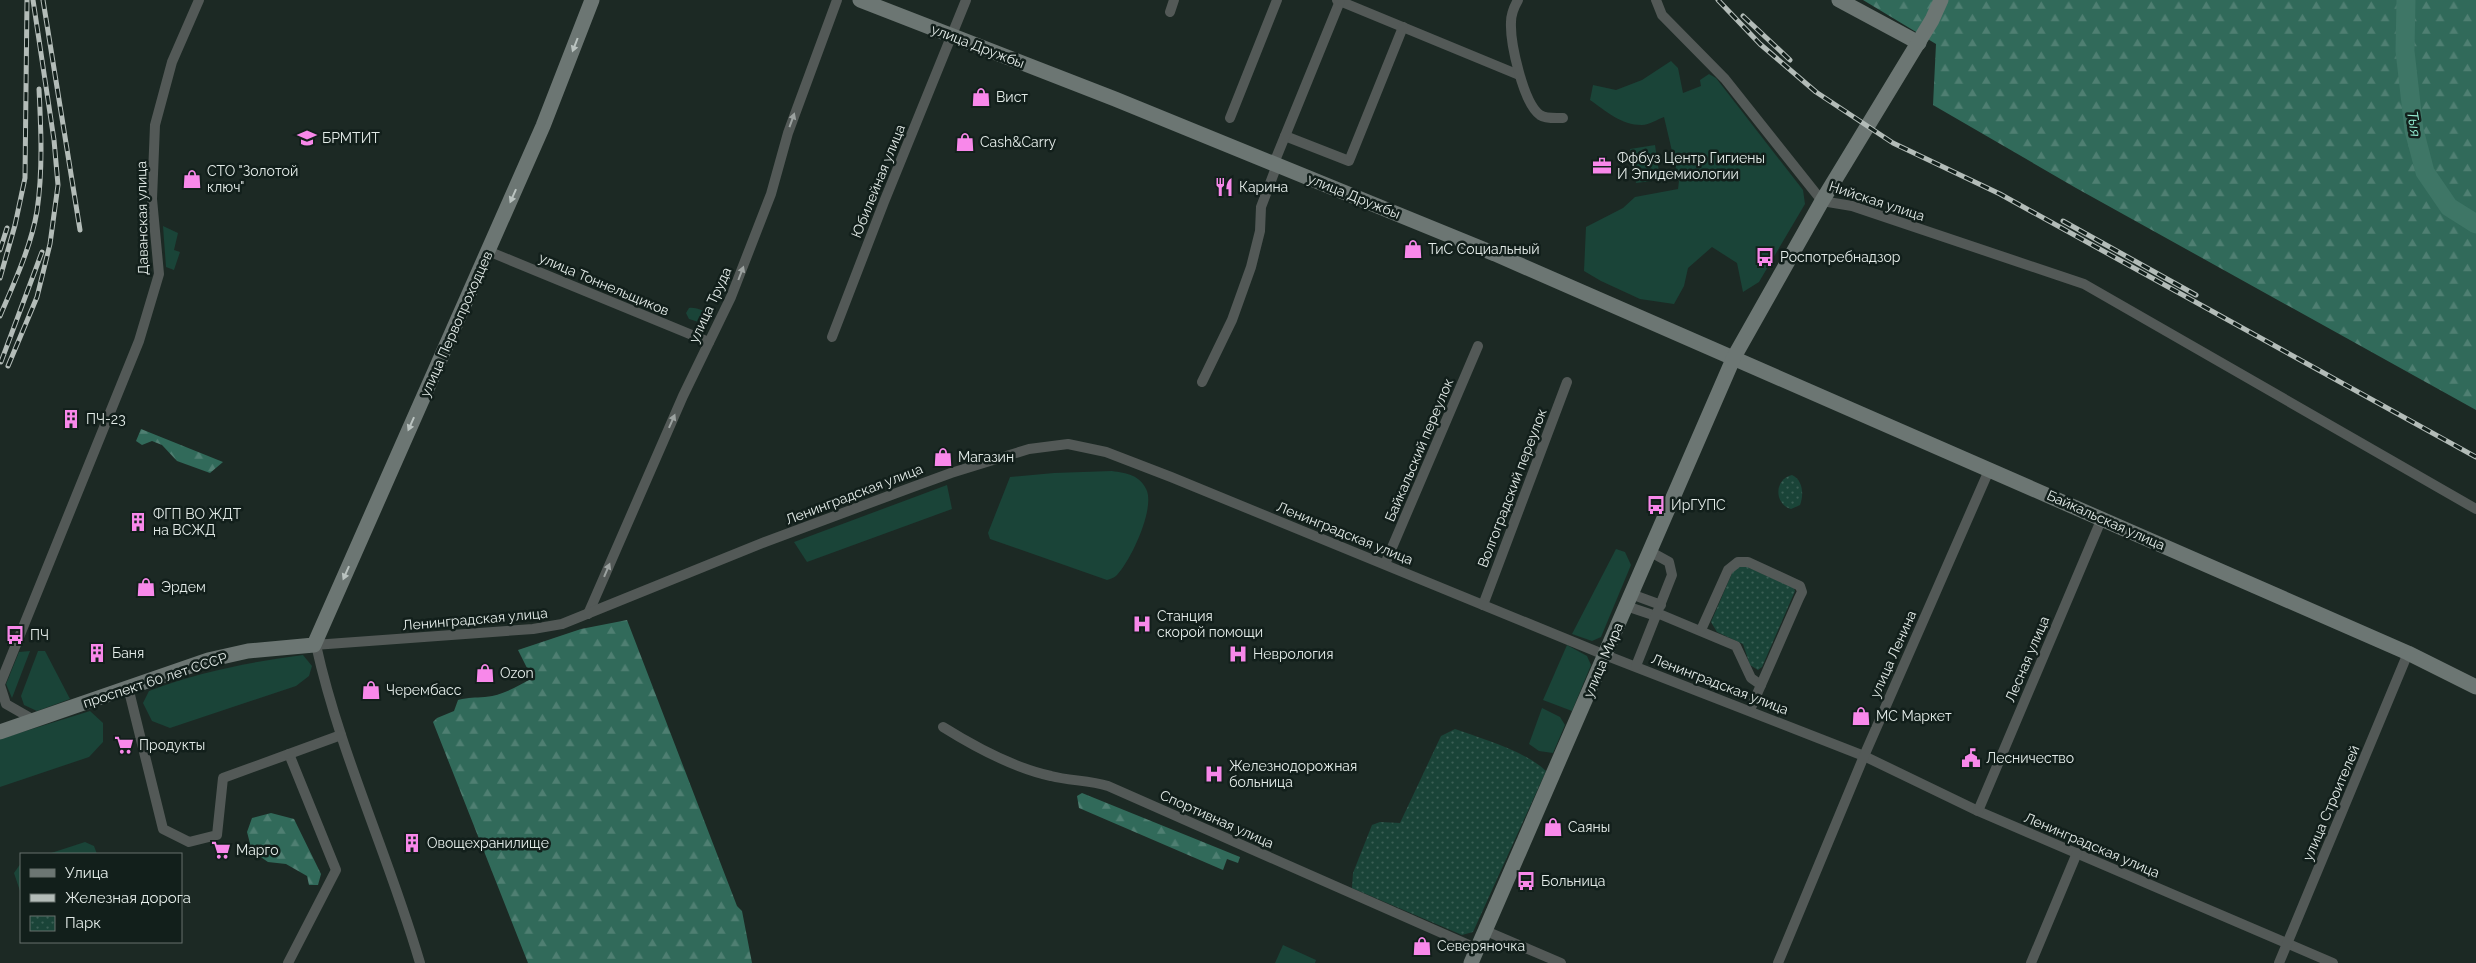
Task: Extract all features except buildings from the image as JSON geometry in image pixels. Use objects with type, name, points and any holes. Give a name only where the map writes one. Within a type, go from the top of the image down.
[{"type":"street","name":"Даванская улица","points":[[0,684],[139,341],[159,274],[152,199],[155,125],[172,62],[199,0]]},
{"type":"street","name":"улица Первопроходцев","points":[[315,645],[544,126],[592,0]]},
{"type":"street","name":"улица Труда","points":[[588,614],[650,467],[732,296],[766,208],[780,168],[788,133],[837,0]]},
{"type":"street","name":"улица Дружбы","points":[[860,0],[1276,164],[1495,254],[1734,357]]},
{"type":"street","name":"Юбилейная улица","points":[[832,337],[884,202],[966,0]]},
{"type":"street","points":[[1170,12],[1174,0]]},
{"type":"street","points":[[1230,118],[1277,0]]},
{"type":"street","points":[[1518,0],[1510,21],[1519,74],[1529,99],[1539,114],[1544,117],[1563,118]]},
{"type":"street","name":"Нийская улица","points":[[1656,0],[1662,15],[1725,79],[1822,200],[1852,206],[2084,284],[2476,509]]},
{"type":"street","points":[[1839,0],[1919,43]]},
{"type":"street","name":"улица Мира","points":[[1471,963],[1734,357],[1822,200],[1919,43],[1941,0]]},
{"type":"street","points":[[1202,382],[1232,320],[1251,268],[1260,231],[1261,207],[1285,136],[1338,1],[1519,74]]},
{"type":"street","points":[[1285,136],[1349,161],[1403,27]]},
{"type":"street","name":"улица Тоннельщиков","points":[[488,251],[709,342]]},
{"type":"street","name":"Байкальский переулок","points":[[1385,564],[1478,346]]},
{"type":"street","name":"Байкальская улица","points":[[1734,357],[2408,653],[2476,687]]},
{"type":"street","name":"Волгоградский переулок","points":[[1483,605],[1567,382]]},
{"type":"street","name":"Ленинградская улица","points":[[315,645],[533,629],[562,624],[765,542],[951,472],[1029,449],[1068,444],[1115,456],[1385,564],[1605,655],[1864,756],[1978,811],[2333,963]]},
{"type":"street","name":"улица Ленина","points":[[1778,963],[1864,756],[1990,468]]},
{"type":"street","name":"Лесная улица","points":[[1978,811],[2102,518]]},
{"type":"street","points":[[1636,666],[1671,580],[1671,567],[1665,559],[1649,551]]},
{"type":"street","points":[[1701,630],[1728,570],[1734,564],[1748,562],[1798,584],[1801,588],[1800,595],[1750,710]]},
{"type":"street","points":[[1628,600],[1736,646],[1750,678],[1761,684]]},
{"type":"street","points":[[315,645],[341,734],[420,963]]},
{"type":"street","name":"проспект 60 лет СССР","points":[[0,732],[208,660],[248,651],[315,645]]},
{"type":"street","name":"улица Строителей","points":[[2279,963],[2408,653]]},
{"type":"street","points":[[0,684],[6,704],[34,720]]},
{"type":"street","points":[[128,687],[163,829],[189,842],[217,835],[223,778],[341,734]]},
{"type":"street","name":"Спортивная улица","points":[[943,727],[983,751],[1051,776],[1089,780],[1108,786],[1478,949]]},
{"type":"street","points":[[288,963],[336,870],[289,754]]},
{"type":"street","points":[[2031,963],[2077,853]]},
{"type":"street","points":[[1486,931],[1561,963]]},
{"type":"green space","points":[[1863,0],[2476,0],[2476,410],[2076,188],[1933,105],[1936,44]]},
{"type":"green space","points":[[1671,61],[1678,68],[1683,93],[1701,86],[1700,80],[1709,74],[1716,78],[1803,190],[1805,204],[1759,282],[1743,292],[1737,263],[1712,247],[1688,268],[1684,286],[1674,304],[1640,299],[1584,271],[1586,227],[1623,208],[1635,197],[1678,189],[1679,181],[1664,117],[1642,125],[1627,123],[1608,113],[1590,100],[1593,85],[1616,90],[1642,80]]},
{"type":"green space","points":[[1655,145],[1659,172],[1652,181],[1636,183],[1630,149]]},
{"type":"green space","points":[[163,226],[178,233],[174,250],[180,252],[174,270],[166,267]]},
{"type":"green space","points":[[689,308],[702,310],[712,317],[708,325],[689,319],[686,313]]},
{"type":"green space","points":[[141,429],[223,462],[210,473],[177,461],[162,445],[152,441],[142,445],[136,441]]},
{"type":"green space","points":[[1112,471],[1128,474],[1141,481],[1147,491],[1148,500],[1140,535],[1123,568],[1113,578],[1107,580],[990,539],[988,533],[1010,477]]},
{"type":"green space","points":[[1792,475],[1796,477],[1800,484],[1802,497],[1800,505],[1791,509],[1781,502],[1778,492],[1782,481]]},
{"type":"green space","points":[[947,485],[952,509],[807,562],[794,542]]},
{"type":"green space","points":[[1616,549],[1625,552],[1631,565],[1601,637],[1592,641],[1572,634]]},
{"type":"green space","points":[[1741,566],[1745,566],[1794,588],[1795,591],[1762,667],[1758,670],[1750,665],[1743,644],[1717,632],[1711,622],[1733,571]]},
{"type":"green space","points":[[627,620],[737,906],[742,911],[752,963],[528,963],[433,722],[437,718],[454,711],[458,700],[497,695],[532,678],[518,650],[581,629]]},
{"type":"green space","points":[[1567,645],[1587,656],[1591,665],[1572,711],[1543,700]]},
{"type":"green space","points":[[30,651],[12,698],[6,684],[19,652]]},
{"type":"green space","points":[[38,651],[45,651],[70,699],[37,711],[24,705],[21,696]]},
{"type":"green space","points":[[303,655],[312,666],[309,676],[296,686],[170,728],[152,721],[143,703],[149,691],[187,678],[244,664]]},
{"type":"green space","points":[[1542,708],[1560,717],[1565,725],[1553,753],[1539,751],[1529,744]]},
{"type":"green space","points":[[90,711],[103,723],[103,742],[89,757],[0,787],[0,739]]},
{"type":"green space","points":[[1455,729],[1491,741],[1527,757],[1546,771],[1473,932],[1462,935],[1352,888],[1353,873],[1372,825],[1380,822],[1400,823],[1441,736]]},
{"type":"green space","points":[[1082,793],[1240,857],[1238,863],[1227,859],[1223,870],[1079,808],[1077,796]]},
{"type":"green space","points":[[271,813],[294,819],[321,874],[318,885],[309,885],[307,876],[286,864],[268,862],[252,851],[247,832],[252,818]]},
{"type":"green space","points":[[85,842],[94,846],[97,853],[51,853]]},
{"type":"green space","points":[[20,864],[20,891],[14,873]]},
{"type":"green space","points":[[1283,945],[1316,960],[1315,963],[1275,963]]},
{"type":"waterway","name":"Тыя","points":[[2406,0],[2405,51],[2414,130],[2425,172],[2449,207],[2476,224]]},
{"type":"railway","points":[[0,278],[15,225],[25,178],[27,0]]},
{"type":"railway","points":[[8,366],[37,297],[50,244],[58,185],[54,140],[33,0]]},
{"type":"railway","points":[[43,0],[80,230]]},
{"type":"railway","points":[[1718,0],[1760,44],[1816,92],[1893,143],[2000,194],[2476,457]]},
{"type":"railway","points":[[1743,16],[1790,60]]},
{"type":"railway","points":[[0,316],[26,251],[37,211],[41,165],[39,89]]},
{"type":"railway","points":[[2063,221],[2196,295]]},
{"type":"railway","points":[[0,250],[7,228]]},
{"type":"railway","points":[[1,362],[42,252]]},
{"type":"place","name":"Вист","points":[[981,97]]},
{"type":"place","name":"БРМТИТ","points":[[307,138]]},
{"type":"place","name":"Cash&Carry","points":[[965,142]]},
{"type":"place","name":"Ффбуз Центр Гигиены И Эпидемиологии","points":[[1602,166]]},
{"type":"place","name":"СТО \"Золотой ключ\"","points":[[192,179]]},
{"type":"place","name":"Карина","points":[[1224,187]]},
{"type":"place","name":"ТиС Социальный","points":[[1413,249]]},
{"type":"place","name":"Роспотребнадзор","points":[[1765,257]]},
{"type":"place","name":"ПЧ-23","points":[[71,419]]},
{"type":"place","name":"Магазин","points":[[943,457]]},
{"type":"place","name":"ИрГУПС","points":[[1656,505]]},
{"type":"place","name":"ФГП ВО ЖДТ на ВСЖД","points":[[138,522]]},
{"type":"place","name":"Эрдем","points":[[146,587]]},
{"type":"place","name":"Станция скорой помощи","points":[[1142,624]]},
{"type":"place","name":"ПЧ","points":[[15,635]]},
{"type":"place","name":"Баня","points":[[97,653]]},
{"type":"place","name":"Неврология","points":[[1238,654]]},
{"type":"place","name":"Ozon","points":[[485,673]]},
{"type":"place","name":"Черембасс","points":[[371,690]]},
{"type":"place","name":"МС Маркет","points":[[1861,716]]},
{"type":"place","name":"Продукты","points":[[124,745]]},
{"type":"place","name":"Лесничество","points":[[1971,758]]},
{"type":"place","name":"Железнодорожная больница","points":[[1214,774]]},
{"type":"place","name":"Саяны","points":[[1553,827]]},
{"type":"place","name":"Овощехранилище","points":[[412,843]]},
{"type":"place","name":"Марго","points":[[221,850]]},
{"type":"place","name":"Больница","points":[[1526,881]]},
{"type":"place","name":"Северяночка","points":[[1422,946]]}]
